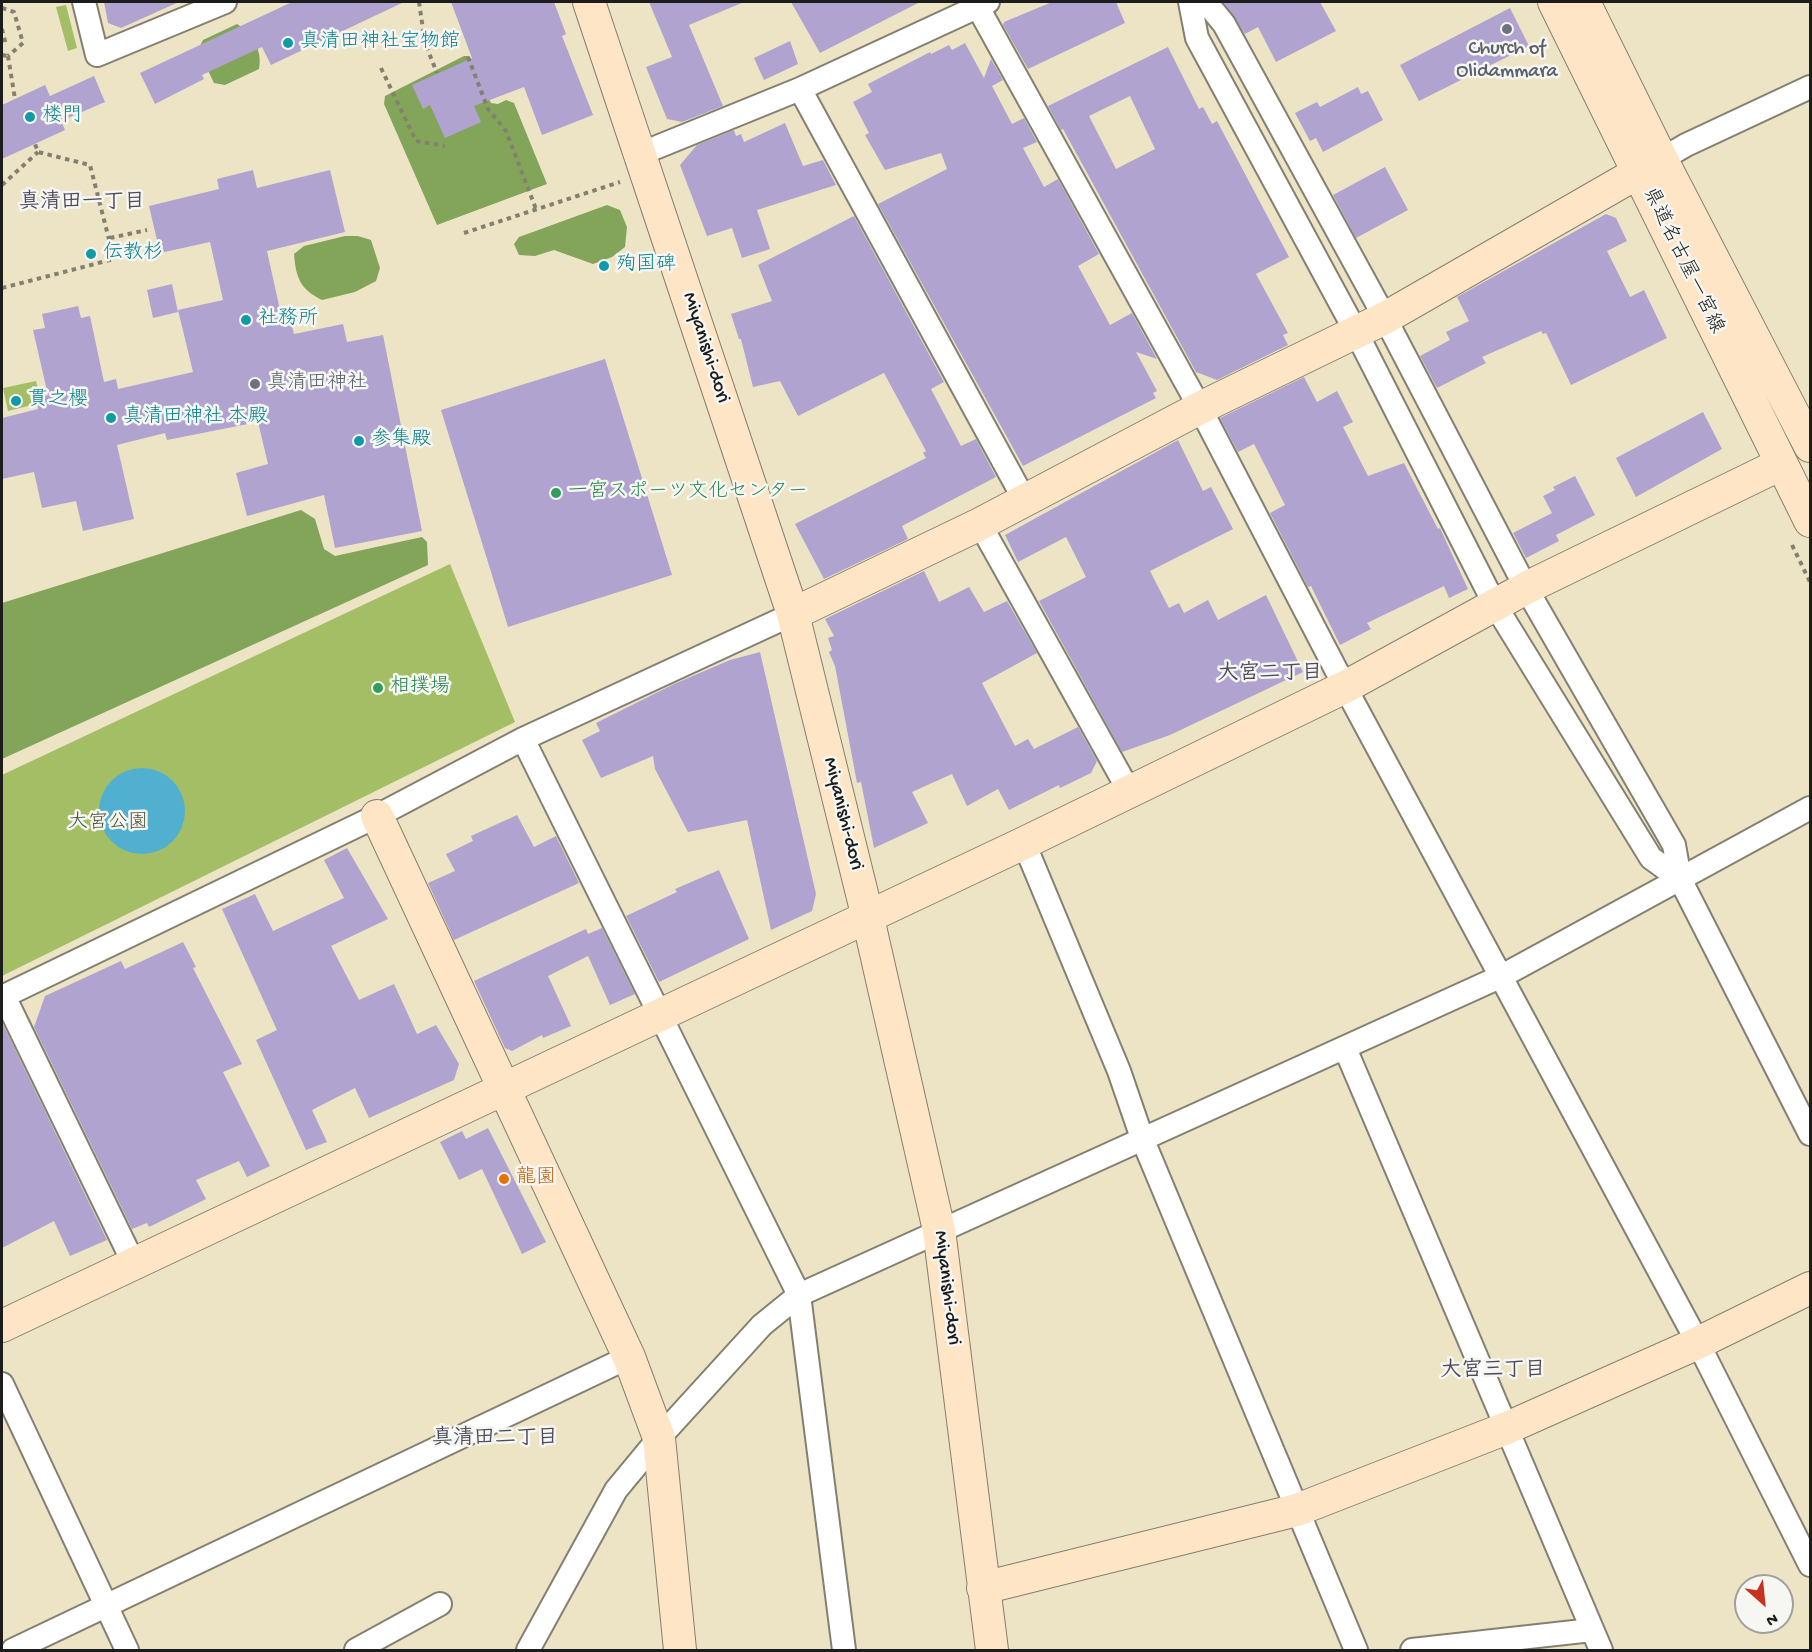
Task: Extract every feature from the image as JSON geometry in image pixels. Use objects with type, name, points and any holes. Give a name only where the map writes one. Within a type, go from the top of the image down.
[{"type":"street","points":[[84,2],[97,55],[225,2]]},
{"type":"street","name":"Miyanishi-dori","points":[[589,2],[793,614],[868,918],[939,1230],[992,1650]]},
{"type":"street","points":[[1190,2],[1197,38],[1356,332],[1495,605],[1651,858],[1680,879]]},
{"type":"street","points":[[1206,2],[1224,24],[1385,318],[1526,588],[1674,845],[1680,879],[1810,1134]]},
{"type":"street","name":"県道名古屋一宮線","points":[[1554,2],[1810,448]]},
{"type":"street","name":"県道名古屋一宮線","points":[[1584,2],[1650,166],[1781,464],[1810,521]]},
{"type":"street","points":[[643,163],[980,3],[1200,408],[1345,687],[1698,1344],[1810,1565]]},
{"type":"street","points":[[134,1264],[3,996],[377,816],[523,739],[793,614],[980,524],[1200,408],[1385,318],[1686,145],[1810,87]]},
{"type":"street","points":[[800,89],[1025,501]]},
{"type":"street","points":[[2,1326],[1024,843],[1345,687],[1526,588],[1810,448]]},
{"type":"street","points":[[980,524],[1130,791]]},
{"type":"street","points":[[523,739],[799,1295],[844,1650]]},
{"type":"street","points":[[528,1650],[616,1490],[659,1438],[762,1325],[799,1295],[1502,976],[1810,808]]},
{"type":"street","points":[[377,816],[629,1357],[659,1438],[680,1650]]},
{"type":"street","points":[[1024,843],[1119,1071],[1142,1138],[1356,1650]]},
{"type":"street","points":[[1345,1048],[1597,1640],[1412,1650]]},
{"type":"street","points":[[983,1588],[1297,1510],[1507,1428],[1698,1344],[1810,1288]]},
{"type":"street","points":[[13,1650],[629,1357]]},
{"type":"street","points":[[2,1384],[126,1650]]},
{"type":"street","points":[[356,1650],[440,1604]]},
{"type":"path","points":[[419,2],[425,43],[437,73]]},
{"type":"path","points":[[2,8],[14,12],[23,43],[8,56]]},
{"type":"path","points":[[2,28],[6,45]]},
{"type":"path","points":[[2,55],[8,56]]},
{"type":"path","points":[[8,56],[15,99]]},
{"type":"path","points":[[468,57],[488,109],[506,131],[536,209]]},
{"type":"path","points":[[381,68],[416,141],[445,146]]},
{"type":"path","points":[[35,144],[38,152]]},
{"type":"path","points":[[2,185],[38,152]]},
{"type":"path","points":[[2,288],[114,259],[90,165],[38,152]]},
{"type":"path","points":[[464,233],[536,209],[643,163]]},
{"type":"path","points":[[110,238],[147,230]]},
{"type":"green space","points":[[66,5],[77,48],[68,51],[56,7]]},
{"type":"green space","points":[[237,24],[252,37],[258,49],[259,69],[225,85],[214,83],[198,50],[203,40]]},
{"type":"green space","points":[[464,56],[469,56],[491,103],[498,104],[506,100],[514,103],[547,184],[437,225],[384,104],[385,96]]},
{"type":"green space","points":[[607,205],[620,210],[627,227],[625,247],[612,257],[593,264],[554,250],[535,256],[519,255],[514,244],[519,237]]},
{"type":"green space","points":[[345,236],[358,236],[371,240],[380,268],[376,281],[355,292],[322,300],[309,292],[300,282],[294,254],[304,246]]},
{"type":"green space","points":[[36,381],[39,393],[30,395],[32,405],[8,411],[3,388]]},
{"type":"green space","points":[[301,510],[315,519],[324,549],[335,556],[422,537],[427,542],[428,565],[2,759],[2,603]]},
{"type":"green space","name":"大宮公園","points":[[450,564],[515,722],[2,976],[2,775]]},
{"type":"water","points":[[142,768],[159,771],[173,780],[182,794],[185,811],[182,828],[173,842],[159,851],[142,854],[125,851],[111,842],[102,828],[99,811],[102,794],[111,780],[125,771]]},
{"type":"building","points":[[104,2],[179,2],[121,28],[108,23]]},
{"type":"building","points":[[292,2],[404,2],[271,65],[262,47],[202,75],[204,79],[155,104],[140,73]]},
{"type":"building","points":[[451,2],[554,2],[566,34],[562,36],[593,115],[542,135],[524,87],[474,106],[481,122],[445,138],[430,105],[423,109],[412,85],[472,58]]},
{"type":"building","points":[[649,2],[744,2],[689,25],[723,106],[682,122],[667,119],[646,67],[672,57]]},
{"type":"building","points":[[791,2],[920,2],[820,53]]},
{"type":"building","points":[[1052,2],[1116,2],[1125,23],[1028,69],[1003,25],[1004,22]]},
{"type":"building","points":[[1223,2],[1320,2],[1336,31],[1276,62],[1258,27],[1245,34]]},
{"type":"building","points":[[1510,8],[1529,46],[1419,101],[1400,65]]},
{"type":"building","points":[[790,41],[798,64],[764,80],[754,58]]},
{"type":"building","points":[[965,43],[984,78],[991,59],[1003,80],[992,86],[1012,124],[1024,118],[1037,142],[1023,148],[1044,187],[1058,179],[1099,254],[1078,266],[1110,325],[1132,313],[1157,359],[1136,352],[1157,391],[1153,393],[1156,398],[1023,466],[878,204],[947,169],[941,153],[885,170],[865,135],[869,133],[853,102],[872,92],[868,84],[930,52],[931,54],[949,45],[952,50]]},
{"type":"building","points":[[1168,47],[1199,109],[1203,107],[1212,124],[1217,121],[1289,257],[1256,274],[1288,333],[1283,335],[1288,345],[1217,380],[1196,372],[1063,129],[1061,130],[1048,106]],"holes":[[[1130,96],[1155,149],[1116,169],[1089,116]]]},
{"type":"building","name":"楼門","points":[[94,76],[105,102],[61,121],[65,130],[2,159],[2,105],[45,85],[50,96]]},
{"type":"building","points":[[1358,87],[1361,94],[1368,91],[1383,120],[1323,152],[1316,138],[1310,141],[1295,113],[1317,102],[1320,107]]},
{"type":"building","points":[[785,123],[803,166],[823,160],[836,185],[757,210],[770,249],[742,258],[732,228],[707,236],[680,165],[697,145],[734,130],[736,136],[741,134],[744,142]]},
{"type":"building","points":[[1385,167],[1408,210],[1356,238],[1333,195]]},
{"type":"building","points":[[253,170],[257,188],[330,170],[345,232],[267,251],[280,310],[288,309],[294,334],[343,324],[347,342],[383,335],[422,531],[335,548],[324,495],[247,516],[236,473],[268,464],[258,422],[167,440],[165,433],[117,445],[134,519],[83,531],[76,501],[42,508],[34,472],[2,479],[2,418],[38,409],[36,398],[48,395],[33,330],[45,328],[42,314],[78,306],[81,318],[90,316],[104,382],[116,379],[118,389],[193,372],[178,310],[223,300],[210,242],[160,253],[149,206],[219,189],[217,179]]},
{"type":"building","points":[[1606,214],[1616,218],[1627,241],[1607,251],[1630,297],[1644,290],[1667,338],[1571,385],[1546,333],[1543,334],[1541,331],[1482,357],[1486,363],[1437,388],[1420,356],[1450,340],[1446,332],[1469,321],[1457,297]]},
{"type":"building","points":[[854,216],[944,382],[931,389],[961,446],[976,439],[996,477],[902,526],[908,539],[824,579],[795,524],[926,458],[923,453],[926,451],[884,373],[798,416],[780,381],[753,387],[741,339],[739,339],[731,314],[772,301],[758,265]]},
{"type":"building","points":[[172,284],[178,312],[153,318],[147,290]]},
{"type":"building","name":"一宮スポーツ文化センター","points":[[605,359],[672,575],[508,627],[441,410]]},
{"type":"building","points":[[1304,377],[1317,402],[1337,391],[1353,422],[1343,427],[1368,476],[1404,463],[1438,529],[1440,528],[1468,589],[1449,598],[1444,586],[1367,623],[1371,629],[1340,645],[1311,586],[1308,587],[1270,513],[1285,505],[1254,444],[1238,452],[1220,418]]},
{"type":"building","points":[[1703,412],[1722,449],[1636,497],[1616,458]]},
{"type":"building","points":[[1178,440],[1203,491],[1211,487],[1233,529],[1150,571],[1169,608],[1179,603],[1184,613],[1208,600],[1218,620],[1266,595],[1303,672],[1170,735],[1122,752],[1039,601],[1086,577],[1066,537],[1018,562],[1005,535]]},
{"type":"building","points":[[1575,476],[1595,515],[1556,535],[1559,541],[1526,558],[1513,533],[1552,513],[1543,496],[1555,490],[1553,487]]},
{"type":"building","points":[[924,571],[939,602],[969,587],[984,612],[1007,601],[1037,653],[982,683],[1015,746],[1028,739],[1034,749],[1078,727],[1097,761],[1091,773],[1060,788],[1059,785],[1009,810],[998,789],[967,806],[952,774],[912,792],[928,823],[874,848],[861,782],[857,783],[835,666],[829,652],[832,650],[828,638],[834,636],[825,619]]},
{"type":"building","points":[[760,652],[816,894],[812,911],[771,930],[747,820],[688,832],[655,769],[653,756],[601,778],[582,740],[600,731],[596,723],[674,684],[730,660]]},
{"type":"building","points":[[517,815],[534,847],[556,836],[579,883],[454,940],[428,883],[455,871],[446,854],[473,841],[471,836]]},
{"type":"building","points":[[347,848],[388,919],[331,946],[359,1000],[394,984],[417,1034],[436,1025],[459,1064],[454,1080],[369,1118],[355,1088],[312,1110],[327,1142],[306,1150],[256,1040],[277,1030],[222,909],[255,894],[273,931],[344,898],[324,860]]},
{"type":"building","points":[[719,870],[749,939],[659,982],[626,916],[677,892],[675,889]]},
{"type":"building","points":[[602,928],[635,994],[610,1005],[588,956],[548,976],[571,1026],[543,1038],[542,1035],[512,1051],[505,1048],[474,981],[586,929],[588,934]]},
{"type":"building","points":[[183,942],[196,967],[193,968],[242,1064],[223,1072],[270,1166],[247,1177],[239,1161],[196,1180],[206,1199],[149,1227],[147,1223],[132,1229],[34,1027],[45,996],[121,961],[125,969]]},
{"type":"building","points":[[2,1022],[107,1240],[70,1256],[54,1221],[2,1248]]},
{"type":"building","points":[[488,1128],[546,1242],[522,1254],[482,1169],[459,1180],[440,1142],[462,1131],[466,1139]]},
{"type":"place","name":"Church of Olidammara","points":[[1507,29]]},
{"type":"place","name":"真清田神社宝物館","points":[[288,43]]},
{"type":"place","name":"楼門","points":[[30,117]]},
{"type":"place","name":"伝教杉","points":[[91,254]]},
{"type":"place","name":"殉国碑","points":[[604,266]]},
{"type":"place","name":"社務所","points":[[246,320]]},
{"type":"place","name":"真清田神社","points":[[255,384]]},
{"type":"place","name":"貫之櫻","points":[[16,401]]},
{"type":"place","name":"真清田神社 本殿","points":[[111,418]]},
{"type":"place","name":"参集殿","points":[[359,441]]},
{"type":"place","name":"一宮スポーツ文化センター","points":[[556,493]]},
{"type":"place","name":"相撲場","points":[[378,688]]},
{"type":"place","name":"龍園","points":[[504,1179]]},
{"type":"district","name":"真清田一丁目","points":[[82,204]]},
{"type":"district","name":"大宮二丁目","points":[[1270,675]]},
{"type":"district","name":"大宮三丁目","points":[[1493,1372]]},
{"type":"district","name":"真清田二丁目","points":[[495,1440]]}]
